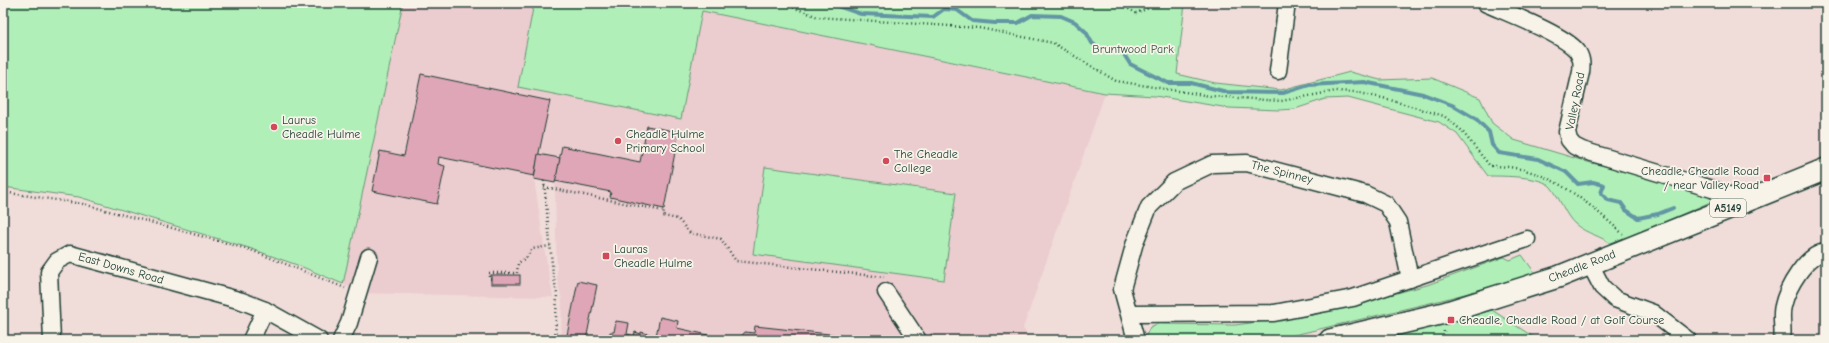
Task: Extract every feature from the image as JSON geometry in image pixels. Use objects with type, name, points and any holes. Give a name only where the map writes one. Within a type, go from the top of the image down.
[{"type":"main road","name":"Cheadle Road","points":[[1330,340],[1444,313],[1558,277],[1826,169]]},
{"type":"street","points":[[1278,71],[1287,3]]},
{"type":"street","name":"Valley Road","points":[[1485,3],[1538,27],[1570,45],[1577,52],[1581,59],[1581,72],[1567,132],[1569,140],[1574,146],[1605,157],[1712,189],[1745,201]]},
{"type":"street","name":"The Spinney","points":[[1136,340],[1130,314],[1122,290],[1135,242],[1149,207],[1174,182],[1212,164],[1247,163],[1365,194],[1386,204],[1398,222],[1410,279]]},
{"type":"street","points":[[1130,314],[1274,313],[1353,298],[1527,238]]},
{"type":"street","points":[[1782,340],[1784,331],[1782,306],[1797,274],[1819,253],[1826,252]]},
{"type":"street","name":"East Downs Road","points":[[52,340],[49,272],[56,261],[70,254],[242,301],[265,310],[319,340]]},
{"type":"street","points":[[341,340],[349,323],[370,257]]},
{"type":"street","points":[[1590,264],[1602,287],[1615,299],[1653,313],[1688,340]]},
{"type":"street","points":[[886,285],[923,334]]},
{"type":"street","points":[[251,340],[265,310]]},
{"type":"path","points":[[782,3],[818,16],[979,28],[1053,43],[1116,81],[1210,96],[1281,100],[1336,91],[1355,92],[1429,110],[1444,116],[1461,130],[1490,166],[1502,166],[1526,170],[1554,180],[1595,208],[1624,234],[1629,248]]},
{"type":"path","points":[[1118,3],[1136,13],[1149,8],[1151,3]]},
{"type":"path","points":[[544,181],[553,274],[557,294],[556,340]]},
{"type":"path","points":[[544,187],[664,211],[663,216],[678,219],[690,233],[721,239],[736,262],[886,285]]},
{"type":"path","points":[[3,192],[83,204],[236,246],[273,258],[358,294]]},
{"type":"path","points":[[491,279],[489,279],[489,273],[517,273],[518,263],[526,258],[534,247],[550,246]]},
{"type":"path","points":[[923,334],[936,340]]},
{"type":"shaded area","points":[[3,3],[551,3],[698,31],[702,11],[1105,93],[1023,328],[1030,340],[561,340],[562,300],[557,278],[555,183],[534,179],[553,297],[358,293],[354,289],[300,266],[177,225],[79,197],[3,187]]},
{"type":"green space","name":"Laurus Cheadle Hulme","points":[[3,3],[403,3],[343,284],[300,266],[249,248],[79,197],[3,187]]},
{"type":"green space","name":"Bruntwood Park","points":[[534,3],[1185,3],[1177,74],[1215,83],[1281,90],[1350,72],[1380,80],[1432,78],[1480,98],[1492,123],[1514,140],[1716,198],[1715,200],[1612,245],[1575,224],[1568,216],[1554,191],[1546,183],[1522,177],[1488,176],[1457,134],[1439,122],[1348,98],[1325,99],[1295,109],[1279,110],[1229,108],[1155,96],[1105,93],[702,11],[681,119],[518,87]]},
{"type":"green space","points":[[765,167],[956,193],[944,280],[753,254]]},
{"type":"green space","points":[[1522,255],[1535,273],[1510,282],[1434,302],[1273,340],[1144,340],[1150,327],[1157,324],[1235,325],[1313,315],[1427,285],[1504,257],[1510,260]]},
{"type":"green space","points":[[1492,310],[1538,340],[1381,340]]},
{"type":"building","points":[[421,74],[550,101],[534,176],[439,157],[438,164],[445,166],[437,204],[372,191],[380,151],[404,156]]},
{"type":"building","points":[[647,126],[679,132],[664,209],[610,197],[611,192],[555,181],[562,146],[640,162]]},
{"type":"building","points":[[538,154],[560,158],[555,183],[534,179]]},
{"type":"building","points":[[491,275],[520,275],[520,284],[491,284]]},
{"type":"building","points":[[578,281],[597,285],[586,340],[566,340]]},
{"type":"building","points":[[660,317],[678,321],[677,328],[713,336],[712,340],[609,340],[610,332],[614,332],[616,321],[629,323],[627,334],[634,336],[635,332],[641,334],[641,332],[656,336]]},
{"type":"building","points":[[755,326],[857,337],[857,340],[738,340],[745,332],[754,333]]},
{"type":"waterway","points":[[829,3],[861,14],[933,17],[944,9],[957,10],[972,21],[995,23],[1018,23],[1032,15],[1061,16],[1075,22],[1086,32],[1092,43],[1098,48],[1115,48],[1123,53],[1130,64],[1168,83],[1191,83],[1227,92],[1283,93],[1309,85],[1364,82],[1423,94],[1452,105],[1476,119],[1489,132],[1492,145],[1499,153],[1538,159],[1566,172],[1578,184],[1593,182],[1604,185],[1601,193],[1608,200],[1621,203],[1626,210],[1638,218],[1658,214],[1673,208]]},
{"type":"place","name":"Laurus Cheadle Hulme","points":[[274,127]]},
{"type":"place","name":"Cheadle Hulme Primary School","points":[[618,141]]},
{"type":"place","name":"The Cheadle College","points":[[886,161]]},
{"type":"place","name":"Cheadle, Cheadle Road / near Valley Road","points":[[1767,178]]},
{"type":"place","name":"Lauras Cheadle Hulme","points":[[606,256]]},
{"type":"place","name":"Cheadle, Cheadle Road / at Golf Course","points":[[1451,320]]}]
